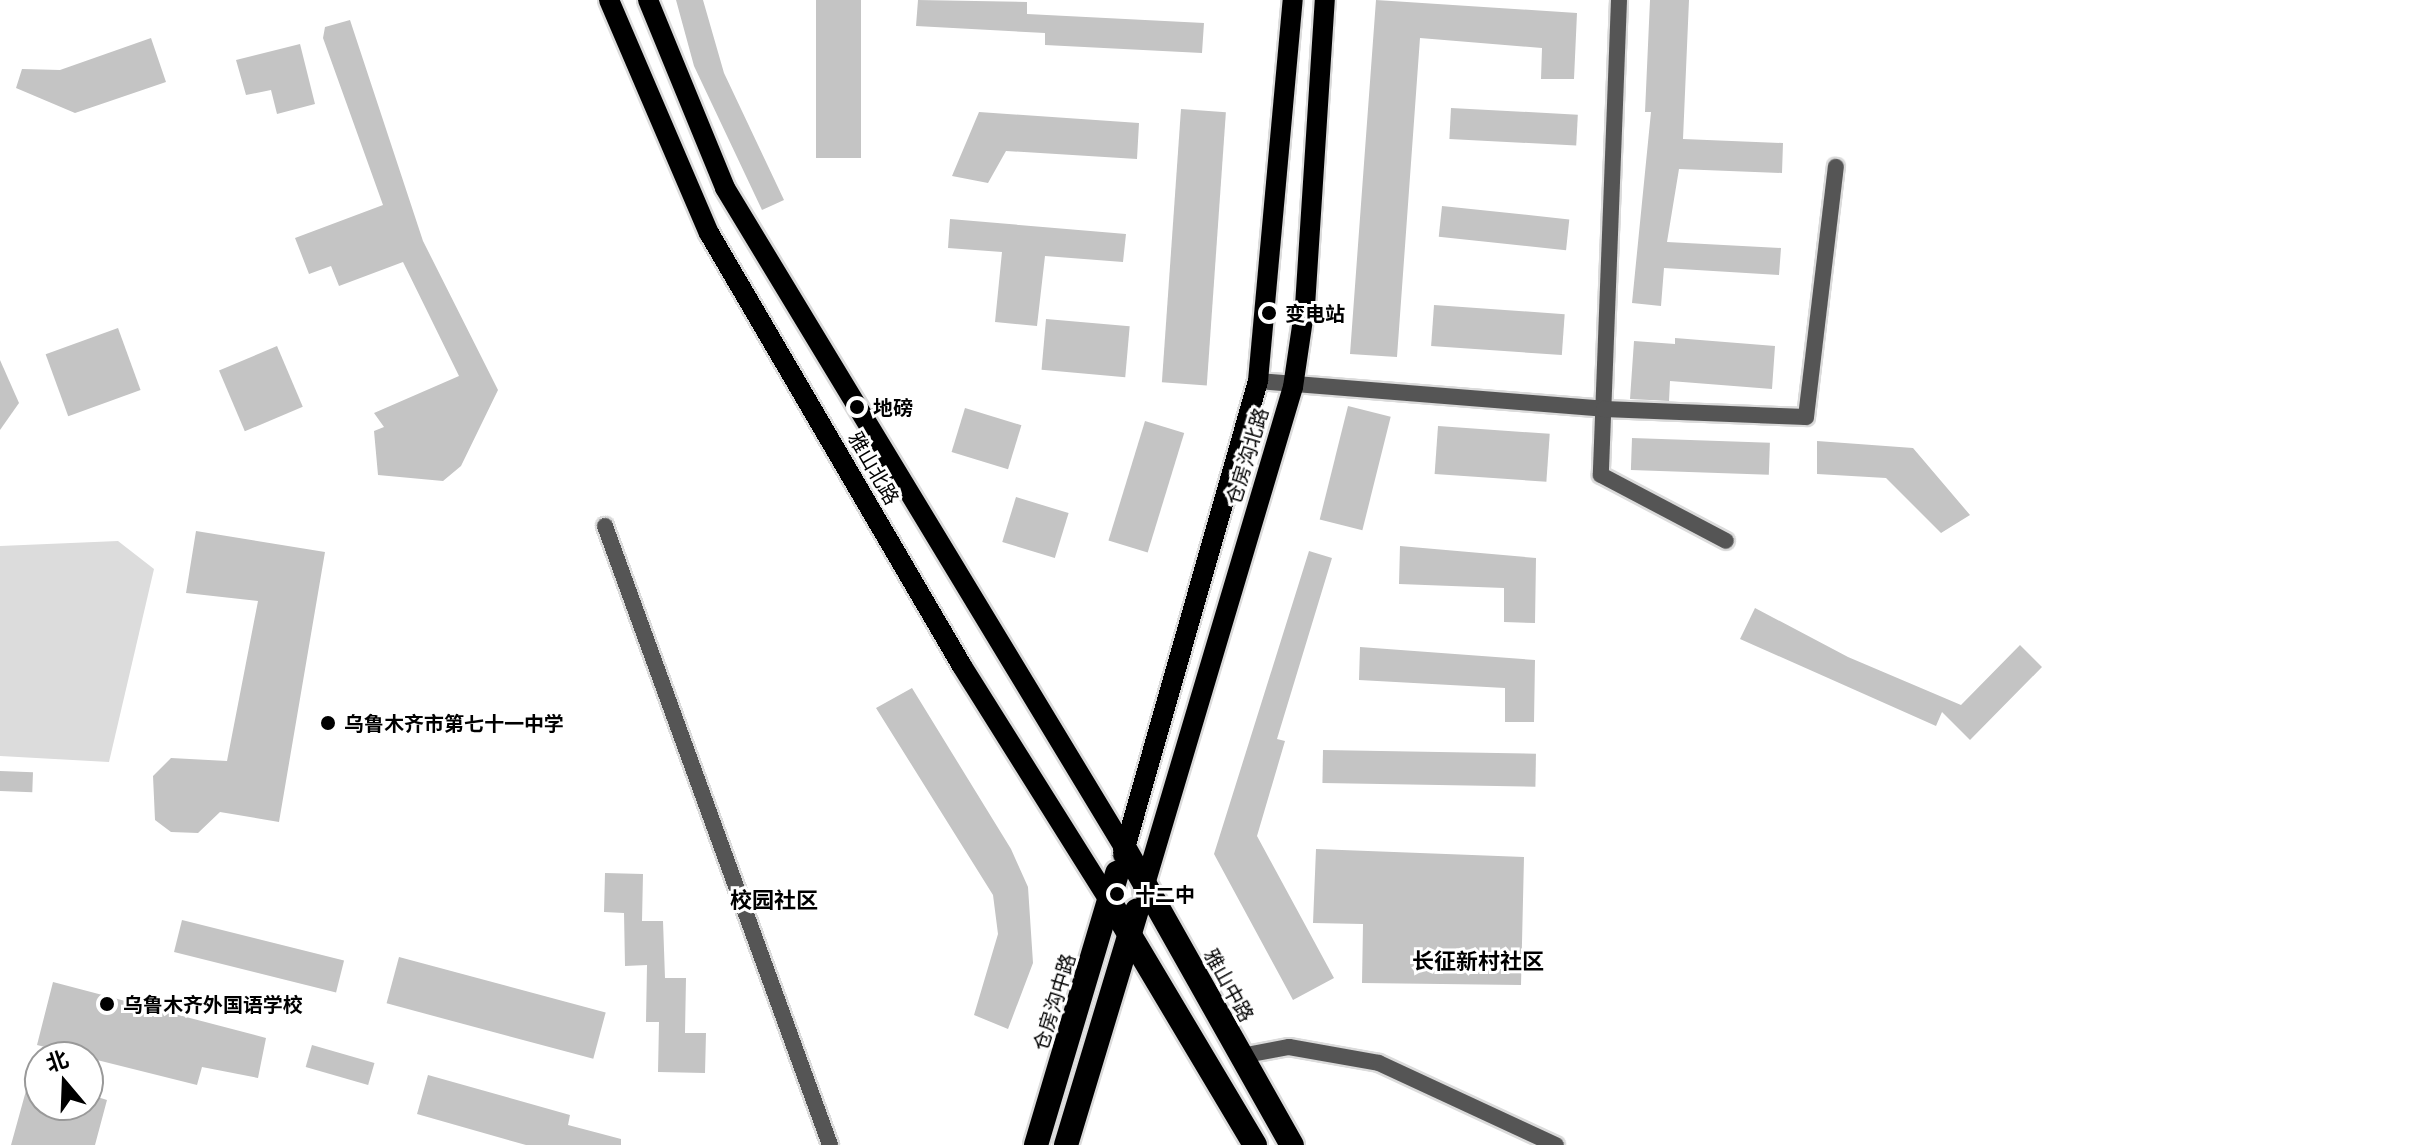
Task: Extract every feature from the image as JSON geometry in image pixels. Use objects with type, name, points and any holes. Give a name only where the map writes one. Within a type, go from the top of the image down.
[{"type":"highway","name":"雅山中路","points":[[1125,849],[1292,1145]]},
{"type":"highway","name":"仓房沟中路","points":[[1036,1145],[1117,873]]},
{"type":"highway","points":[[1109,900],[1255,1145]]},
{"type":"highway","points":[[1066,1145],[1137,910]]},
{"type":"main road","name":"雅山北路","points":[[609,0],[709,233],[962,666],[1109,900]]},
{"type":"main road","name":"雅山北路","points":[[648,0],[725,188],[1125,849]]},
{"type":"main road","name":"仓房沟北路","points":[[1117,873],[1258,381],[1293,0]]},
{"type":"main road","name":"仓房沟北路","points":[[1137,910],[1293,387],[1305,306],[1325,0]]},
{"type":"street","points":[[1619,0],[1601,475],[1726,541]]},
{"type":"street","points":[[1258,381],[1293,387],[1604,409],[1806,417],[1836,167]]},
{"type":"street","points":[[605,526],[830,1145]]},
{"type":"street","points":[[1241,1056],[1289,1047],[1379,1063],[1556,1145]]},
{"type":"shaded area","points":[[118,541],[154,569],[109,762],[0,756],[0,546]]},
{"type":"building","points":[[676,0],[703,0],[724,73],[784,200],[762,210],[694,66]]},
{"type":"building","points":[[816,0],[861,0],[861,158],[816,158]]},
{"type":"building","points":[[918,0],[1027,2],[1027,14],[1204,23],[1202,53],[1045,45],[1045,33],[916,26]]},
{"type":"building","points":[[1376,0],[1577,13],[1574,79],[1541,79],[1542,48],[1420,38],[1397,357],[1350,354]]},
{"type":"building","points":[[1650,0],[1689,0],[1683,139],[1783,143],[1782,173],[1679,169],[1667,242],[1781,248],[1779,275],[1664,268],[1661,306],[1632,303],[1651,112],[1645,112]]},
{"type":"building","points":[[350,20],[423,241],[498,390],[461,466],[443,481],[378,475],[374,431],[384,427],[374,413],[459,376],[403,262],[339,286],[331,266],[309,274],[295,238],[383,205],[323,38],[325,27]]},
{"type":"building","points":[[151,38],[166,82],[75,113],[16,88],[22,69],[60,70]]},
{"type":"building","points":[[300,44],[315,104],[277,114],[271,90],[246,95],[236,60]]},
{"type":"building","points":[[1451,108],[1578,115],[1576,146],[1449,139]]},
{"type":"building","points":[[1181,109],[1226,112],[1207,385],[1162,382]]},
{"type":"building","points":[[979,112],[1139,123],[1137,159],[1006,151],[988,183],[952,176]]},
{"type":"building","points":[[1442,206],[1569,219],[1566,250],[1439,237]]},
{"type":"building","points":[[950,219],[1126,234],[1123,262],[1045,256],[1037,326],[995,322],[1002,252],[948,248]]},
{"type":"building","points":[[1434,305],[1565,314],[1562,355],[1431,346]]},
{"type":"building","points":[[1046,319],[1130,326],[1125,377],[1042,370]]},
{"type":"building","points":[[118,328],[141,390],[68,416],[46,354]]},
{"type":"building","points":[[1675,338],[1775,346],[1772,389],[1670,381],[1669,401],[1630,399],[1634,341],[1675,344]]},
{"type":"building","points":[[277,346],[303,407],[245,431],[219,371]]},
{"type":"building","points":[[0,360],[19,403],[0,430]]},
{"type":"building","points":[[1348,406],[1391,417],[1362,530],[1320,520]]},
{"type":"building","points":[[965,408],[1021,425],[1008,469],[952,452]]},
{"type":"building","points":[[1145,421],[1184,433],[1148,553],[1108,541]]},
{"type":"building","points":[[1438,426],[1550,434],[1546,482],[1435,474]]},
{"type":"building","points":[[1632,438],[1770,443],[1769,475],[1631,470]]},
{"type":"building","points":[[1817,441],[1913,448],[1970,515],[1941,533],[1886,478],[1817,474]]},
{"type":"building","points":[[1016,497],[1069,513],[1055,558],[1002,542]]},
{"type":"building","points":[[196,531],[325,552],[279,822],[220,812],[198,833],[171,832],[155,820],[153,776],[171,758],[227,761],[258,601],[186,593]]},
{"type":"building","points":[[1400,546],[1536,558],[1535,623],[1504,622],[1504,588],[1399,584]]},
{"type":"building","points":[[1309,551],[1332,558],[1277,739],[1285,741],[1257,836],[1334,978],[1293,1000],[1214,854]]},
{"type":"building","points":[[1755,608],[1848,657],[1961,705],[2020,645],[2042,667],[1970,740],[1942,712],[1936,726],[1740,639]]},
{"type":"building","points":[[1360,647],[1535,660],[1534,722],[1505,722],[1505,688],[1359,680]]},
{"type":"building","points":[[912,688],[1011,849],[1028,887],[1033,963],[1008,1029],[974,1015],[998,934],[993,895],[876,708]]},
{"type":"building","points":[[1323,750],[1536,754],[1535,787],[1322,783]]},
{"type":"building","points":[[0,771],[33,772],[32,792],[0,791]]},
{"type":"building","points":[[1316,849],[1524,857],[1521,985],[1362,983],[1363,924],[1313,923]]},
{"type":"building","points":[[605,873],[643,874],[642,921],[663,921],[665,978],[686,978],[685,1033],[706,1033],[705,1073],[658,1072],[659,1022],[646,1022],[647,965],[625,966],[624,913],[604,912]]},
{"type":"building","points":[[182,920],[344,960],[336,992],[174,952]]},
{"type":"building","points":[[399,957],[606,1012],[593,1059],[387,1003]]},
{"type":"building","points":[[53,982],[266,1038],[258,1078],[202,1067],[197,1085],[104,1062],[104,1041],[38,1041]]},
{"type":"building","points":[[312,1045],[374,1063],[368,1085],[306,1067]]},
{"type":"building","points":[[428,1075],[570,1115],[568,1125],[621,1139],[621,1145],[526,1145],[417,1114]]},
{"type":"building","points":[[24,1098],[24,1121],[101,1121],[95,1145],[11,1145]]},
{"type":"place","name":"变电站","points":[[1269,313]]},
{"type":"place","name":"地磅","points":[[857,407]]},
{"type":"place","name":"乌鲁木齐市第七十一中学","points":[[328,723]]},
{"type":"place","name":"十二中","points":[[1117,894]]},
{"type":"place","name":"乌鲁木齐外国语学校","points":[[107,1004]]},
{"type":"district","name":"校园社区","points":[[774,900]]},
{"type":"district","name":"长征新村社区","points":[[1478,961]]}]
